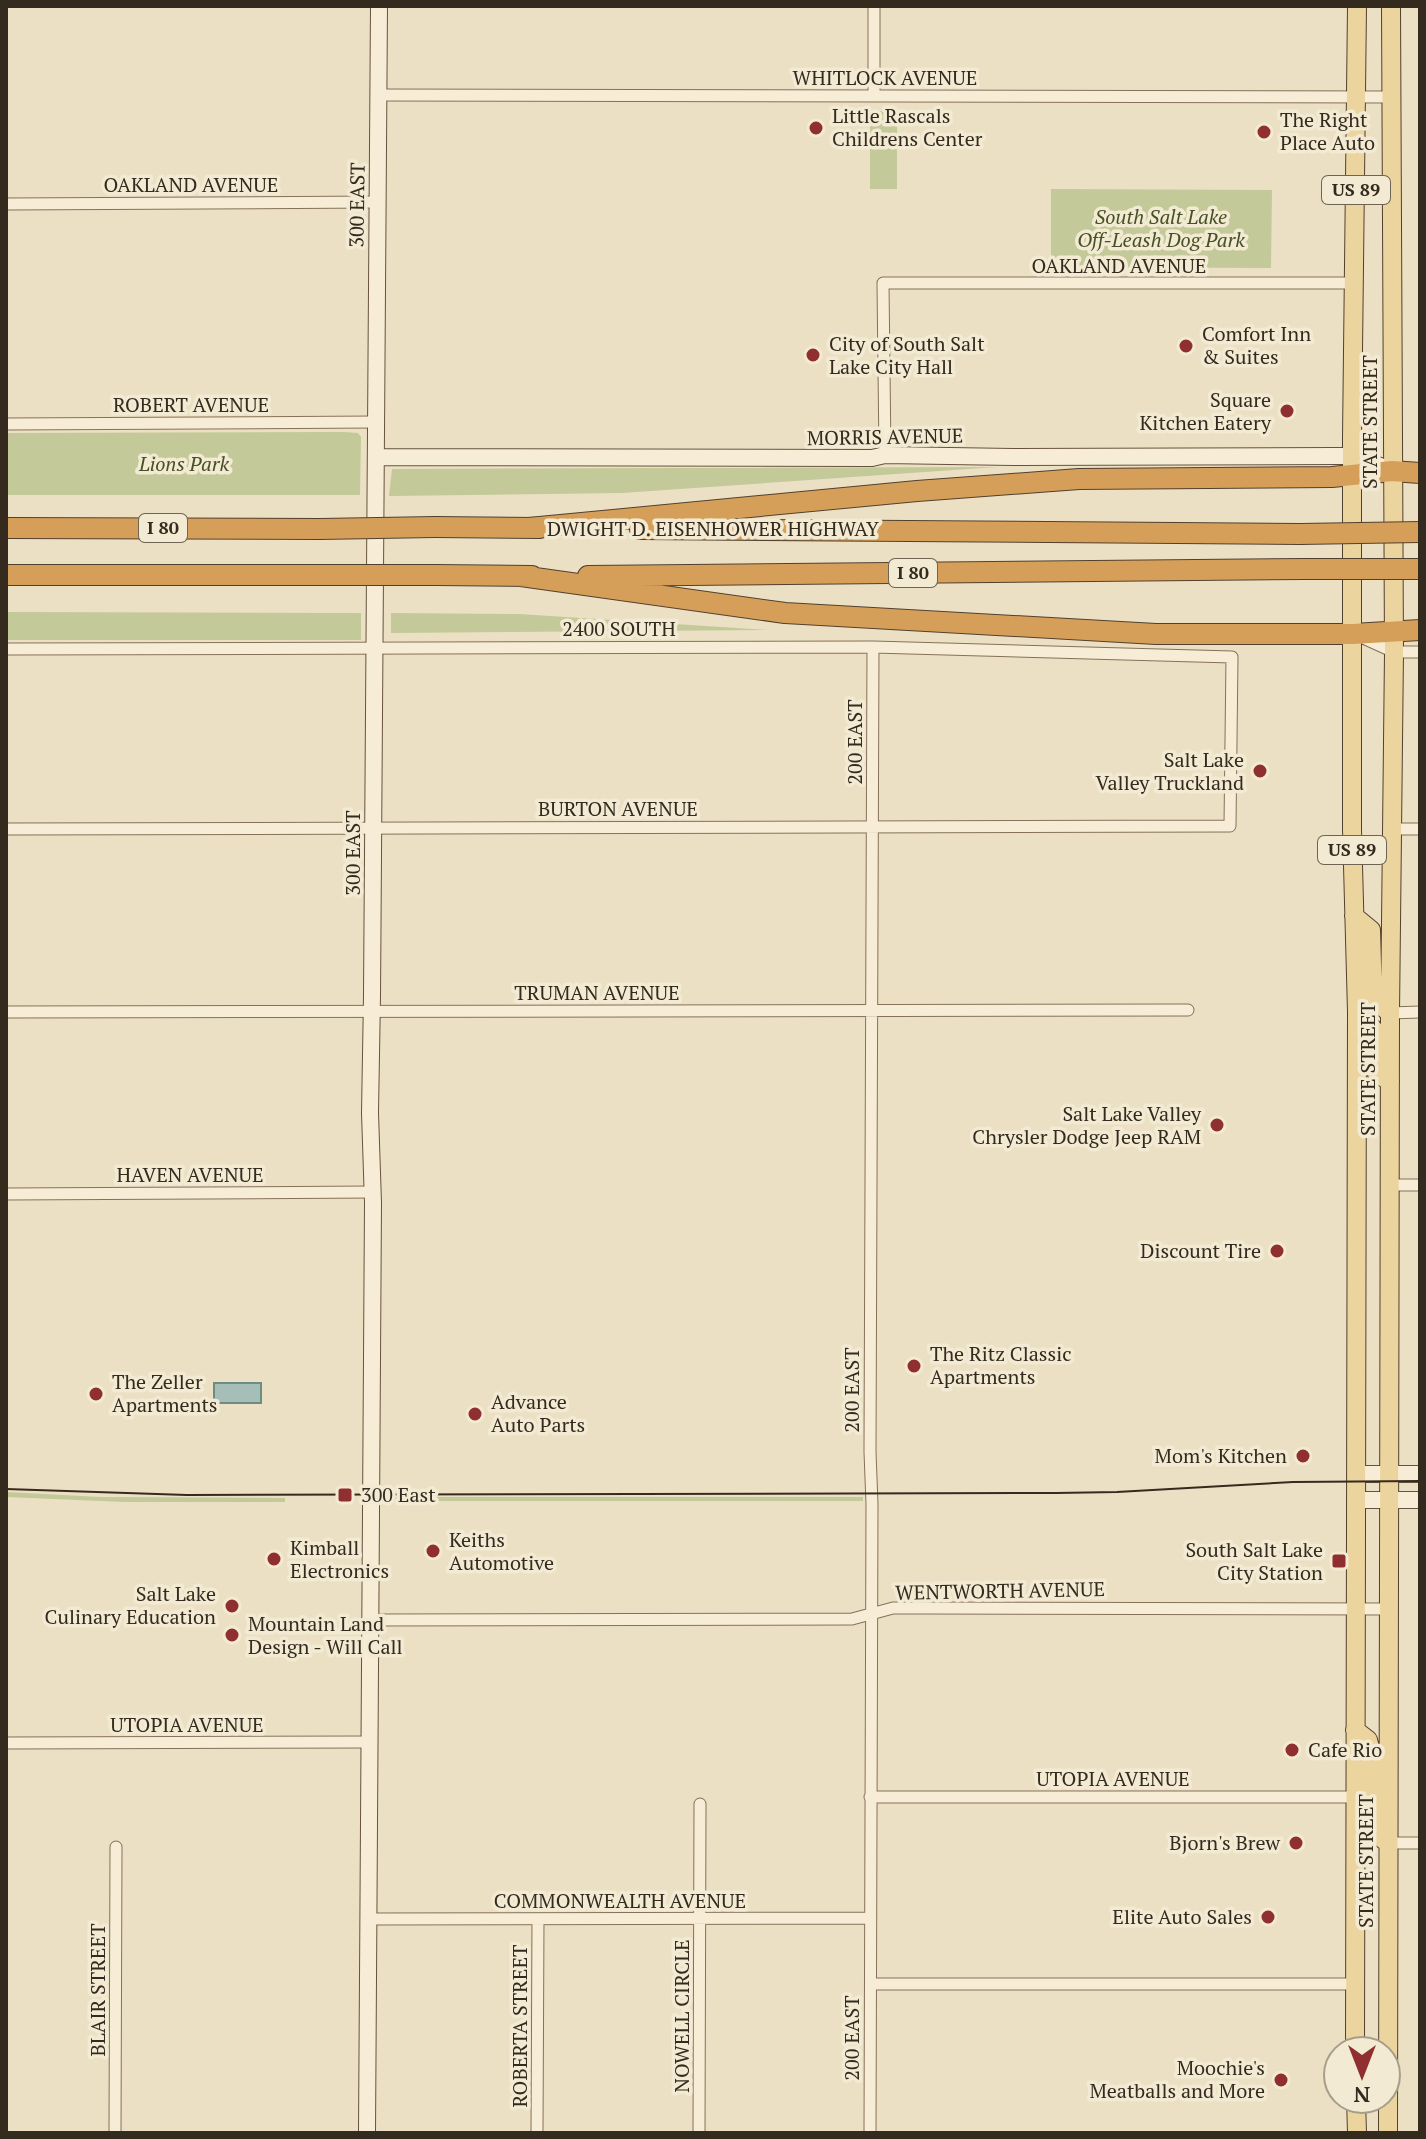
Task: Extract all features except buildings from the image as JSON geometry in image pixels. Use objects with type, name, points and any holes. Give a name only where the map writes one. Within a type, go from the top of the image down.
[{"type":"highway","points":[[529,528],[917,491],[1079,479],[1332,477],[1353,466],[1420,473]]},
{"type":"highway","name":"DWIGHT D. EISENHOWER HIGHWAY","points":[[6,528],[1420,532]]},
{"type":"highway","name":"I 80","points":[[6,575],[521,576],[1420,569]]},
{"type":"highway","points":[[521,576],[785,613],[1156,634],[1353,634],[1394,641],[1420,630]]},
{"type":"main road","name":"STATE STREET","points":[[1355,2035],[1357,1012],[1352,834],[1357,6]]},
{"type":"main road","name":"STATE STREET","points":[[1388,2133],[1390,1013],[1394,641],[1391,6]]},
{"type":"main road","points":[[1354,916],[1371,930],[1373,999],[1390,1013]]},
{"type":"main road","points":[[1357,1012],[1375,1031],[1377,1074],[1390,1081]]},
{"type":"main road","points":[[1355,1730],[1368,1740],[1372,1756],[1374,1830],[1388,1843]]},
{"type":"street","name":"300 EAST","points":[[367,2133],[372,1620],[373,1192],[370,1113],[379,6]]},
{"type":"street","points":[[874,6],[874,96]]},
{"type":"street","name":"WHITLOCK AVENUE","points":[[379,95],[1391,97]]},
{"type":"street","name":"OAKLAND AVENUE","points":[[6,204],[377,202]]},
{"type":"street","name":"OAKLAND AVENUE","points":[[885,455],[883,283],[1355,283]]},
{"type":"street","name":"ROBERT AVENUE","points":[[6,424],[376,422]]},
{"type":"street","name":"MORRIS AVENUE","points":[[376,457],[872,458],[885,455],[1353,466]]},
{"type":"street","points":[[1394,641],[1420,652]]},
{"type":"street","name":"2400 SOUTH","points":[[6,649],[873,647],[1232,657],[1230,826]]},
{"type":"street","name":"200 EAST","points":[[870,2133],[873,647]]},
{"type":"street","name":"BURTON AVENUE","points":[[6,829],[1230,826]]},
{"type":"street","points":[[1391,829],[1420,829]]},
{"type":"street","name":"TRUMAN AVENUE","points":[[6,1012],[1188,1010]]},
{"type":"street","points":[[1390,1013],[1420,1012]]},
{"type":"street","points":[[1390,1185],[1420,1185]]},
{"type":"street","name":"HAVEN AVENUE","points":[[6,1194],[373,1192]]},
{"type":"street","points":[[1356,1474],[1420,1474]]},
{"type":"street","points":[[1356,1500],[1420,1500]]},
{"type":"street","name":"WENTWORTH AVENUE","points":[[372,1620],[852,1619],[893,1608],[1389,1609]]},
{"type":"street","name":"UTOPIA AVENUE","points":[[6,1743],[369,1742]]},
{"type":"street","name":"UTOPIA AVENUE","points":[[870,1797],[1355,1797]]},
{"type":"street","name":"NOWELL CIRCLE","points":[[699,2133],[700,1804]]},
{"type":"street","points":[[1388,1843],[1420,1843]]},
{"type":"street","name":"BLAIR STREET","points":[[115,2133],[116,1847]]},
{"type":"street","name":"COMMONWEALTH AVENUE","points":[[370,1919],[870,1918]]},
{"type":"street","name":"ROBERTA STREET","points":[[537,2133],[538,1919]]},
{"type":"street","points":[[871,1984],[1355,1984]]},
{"type":"green space","points":[[870,111],[897,111],[897,189],[870,189]]},
{"type":"green space","name":"South Salt Lake Off-Leash Dog Park","points":[[1051,189],[1272,190],[1271,268],[1051,267]]},
{"type":"green space","name":"Lions Park","points":[[6,433],[358,433],[361,437],[360,495],[6,495]]},
{"type":"green space","points":[[997,467],[622,493],[389,496],[392,469]]},
{"type":"green space","points":[[6,612],[361,613],[361,640],[6,640]]},
{"type":"green space","points":[[391,613],[519,614],[768,630],[391,633]]},
{"type":"green space","points":[[6,1492],[101,1497],[285,1498],[285,1502],[125,1502],[6,1497]]},
{"type":"green space","points":[[381,1497],[863,1497],[863,1501],[381,1501]]},
{"type":"water","points":[[214,1383],[261,1383],[261,1403],[214,1403]]},
{"type":"tram line","points":[[6,1489],[187,1495],[1056,1493],[1293,1482],[1420,1481]]},
{"type":"place","name":"Little Rascals Childrens Center","points":[[816,128]]},
{"type":"place","name":"The Right Place Auto","points":[[1264,132]]},
{"type":"place","name":"Comfort Inn & Suites","points":[[1186,346]]},
{"type":"place","name":"City of South Salt Lake City Hall","points":[[813,355]]},
{"type":"place","name":"Square Kitchen Eatery","points":[[1287,411]]},
{"type":"place","name":"Salt Lake Valley Truckland","points":[[1260,771]]},
{"type":"place","name":"Salt Lake Valley Chrysler Dodge Jeep RAM","points":[[1217,1125]]},
{"type":"place","name":"Discount Tire","points":[[1277,1251]]},
{"type":"place","name":"The Ritz Classic Apartments","points":[[914,1366]]},
{"type":"place","name":"The Zeller Apartments","points":[[96,1394]]},
{"type":"place","name":"Advance Auto Parts","points":[[475,1414]]},
{"type":"place","name":"Mom's Kitchen","points":[[1303,1456]]},
{"type":"place","name":"300 East","points":[[345,1495]]},
{"type":"place","name":"Keiths Automotive","points":[[433,1551]]},
{"type":"place","name":"Kimball Electronics","points":[[274,1559]]},
{"type":"place","name":"South Salt Lake City Station","points":[[1339,1561]]},
{"type":"place","name":"Salt Lake Culinary Education","points":[[232,1606]]},
{"type":"place","name":"Mountain Land Design - Will Call","points":[[232,1635]]},
{"type":"place","name":"Cafe Rio","points":[[1292,1750]]},
{"type":"place","name":"Bjorn's Brew","points":[[1296,1843]]},
{"type":"place","name":"Elite Auto Sales","points":[[1268,1917]]},
{"type":"place","name":"Moochie's Meatballs and More","points":[[1281,2080]]}]
